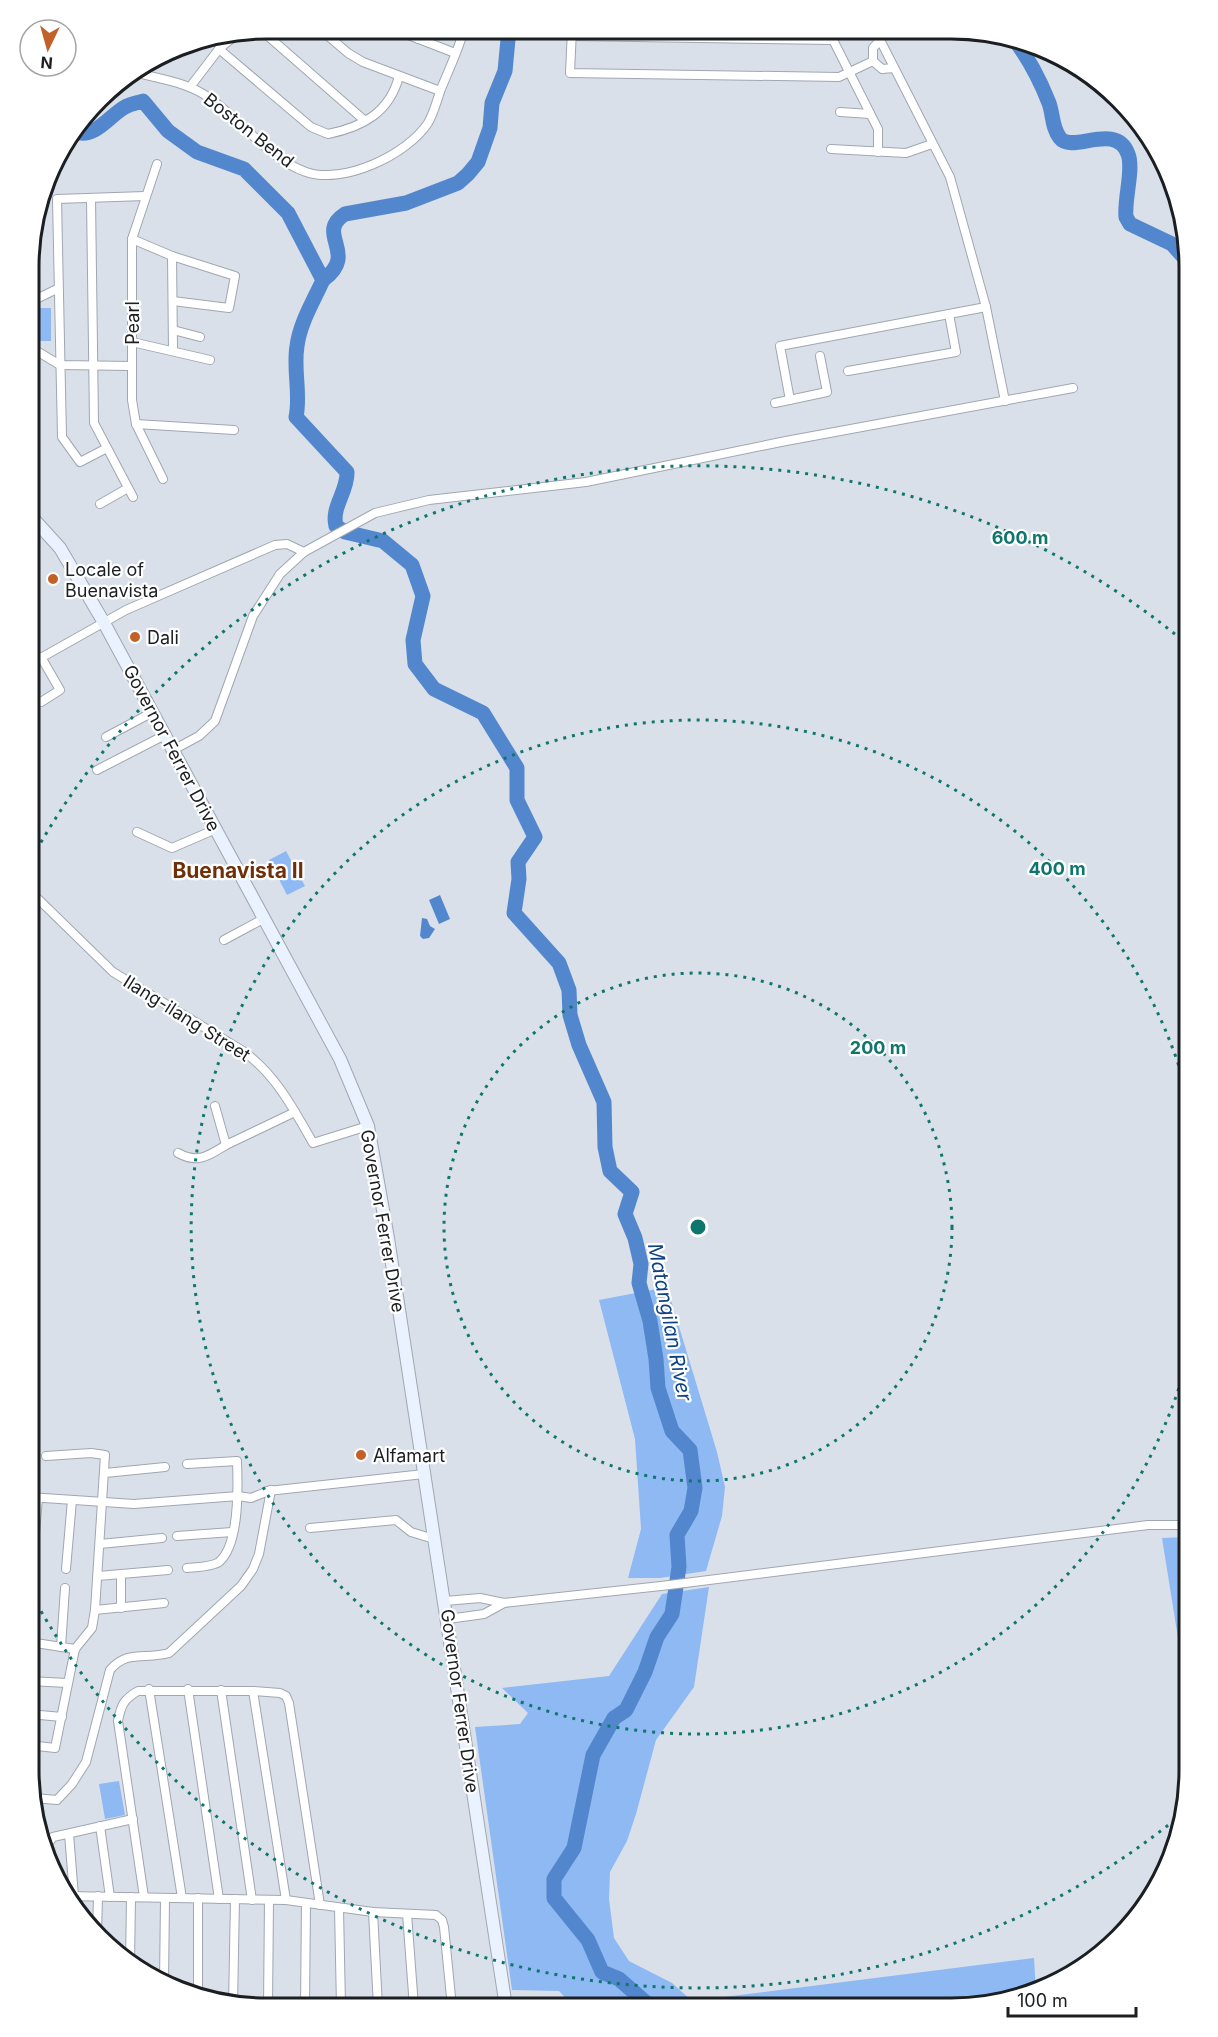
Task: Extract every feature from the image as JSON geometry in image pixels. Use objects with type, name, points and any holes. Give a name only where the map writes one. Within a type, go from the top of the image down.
[{"type":"main road","name":"Governor Ferrer Drive","points":[[39,525],[60,548],[153,712],[340,1059],[368,1126],[379,1179],[448,1619],[505,1998]]},
{"type":"street","points":[[271,39],[364,120]]},
{"type":"street","points":[[332,39],[348,53],[440,91]]},
{"type":"street","points":[[418,39],[455,53]]},
{"type":"street","name":"Boston Bend","points":[[144,75],[190,87],[217,104],[289,163],[306,172],[327,175],[363,168],[395,153],[428,123],[460,39]]},
{"type":"street","points":[[572,39],[570,73],[839,77],[873,61]]},
{"type":"street","points":[[795,39],[832,40],[879,133],[878,152]]},
{"type":"street","points":[[894,68],[882,69],[873,61],[873,48],[879,40],[894,68],[953,188],[986,308],[1005,401]]},
{"type":"street","points":[[190,87],[219,49],[227,42]]},
{"type":"street","points":[[219,49],[320,132],[336,133],[377,114],[388,105],[395,93],[399,76]]},
{"type":"street","points":[[840,112],[870,114]]},
{"type":"street","points":[[831,149],[906,153],[932,144]]},
{"type":"street","name":"Pearl","points":[[157,164],[132,239],[132,366],[136,424],[163,480]]},
{"type":"street","points":[[107,448],[80,462],[62,437],[57,289],[57,199],[145,196]]},
{"type":"street","points":[[91,198],[94,423],[133,497]]},
{"type":"street","points":[[132,239],[172,256],[235,276],[229,308],[173,301]]},
{"type":"street","points":[[172,256],[173,351]]},
{"type":"street","points":[[39,298],[57,289]]},
{"type":"street","points":[[790,400],[780,346],[986,308]]},
{"type":"street","points":[[848,371],[956,352],[948,314]]},
{"type":"street","points":[[173,330],[200,337]]},
{"type":"street","points":[[132,342],[210,360]]},
{"type":"street","points":[[39,352],[60,365],[132,366]]},
{"type":"street","points":[[776,404],[827,392],[820,356]]},
{"type":"street","points":[[173,750],[199,736],[215,721],[258,606],[280,574],[304,552],[369,516],[429,500],[586,482],[786,441],[1073,388]]},
{"type":"street","points":[[136,424],[234,430]]},
{"type":"street","points":[[100,504],[128,488]]},
{"type":"street","points":[[41,702],[60,690],[41,657],[103,621],[275,545],[287,544],[304,552]]},
{"type":"street","points":[[106,737],[153,712]]},
{"type":"street","points":[[97,770],[165,735]]},
{"type":"street","points":[[137,832],[172,848],[216,829]]},
{"type":"street","name":"Ilang-ilang Street","points":[[39,900],[113,972],[243,1051],[262,1066],[275,1081],[313,1143],[368,1126]]},
{"type":"street","points":[[224,940],[265,918]]},
{"type":"street","points":[[215,1106],[226,1145]]},
{"type":"street","points":[[178,1153],[188,1158],[201,1159],[295,1112]]},
{"type":"street","points":[[39,1746],[54,1748],[75,1649],[92,1628],[105,1473],[105,1455],[91,1453],[46,1456]]},
{"type":"street","points":[[187,1464],[237,1461],[238,1496],[232,1532],[225,1553],[218,1562],[187,1568]]},
{"type":"street","points":[[105,1473],[165,1467]]},
{"type":"street","points":[[39,1497],[154,1504],[238,1496],[250,1498],[272,1490],[424,1474]]},
{"type":"street","points":[[41,1799],[57,1800],[72,1784],[86,1762],[110,1670],[119,1660],[136,1656],[154,1657],[169,1653],[241,1586],[259,1554],[272,1490]]},
{"type":"street","points":[[66,1569],[72,1500]]},
{"type":"street","points":[[310,1528],[396,1520],[411,1532],[434,1539]]},
{"type":"street","points":[[445,1602],[480,1598],[504,1603],[661,1586],[1148,1525],[1179,1525]]},
{"type":"street","points":[[177,1536],[232,1532]]},
{"type":"street","points":[[100,1544],[162,1538]]},
{"type":"street","points":[[98,1576],[168,1570]]},
{"type":"street","points":[[121,1574],[121,1608]]},
{"type":"street","points":[[61,1647],[65,1588]]},
{"type":"street","points":[[95,1610],[164,1603]]},
{"type":"street","points":[[448,1619],[484,1614],[504,1603]]},
{"type":"street","points":[[39,1644],[75,1649]]},
{"type":"street","points":[[39,1681],[67,1683]]},
{"type":"street","points":[[149,1689],[182,1898]]},
{"type":"street","points":[[188,1689],[219,1899]]},
{"type":"street","points":[[144,1897],[118,1721],[120,1706],[127,1697],[138,1690],[253,1691],[280,1693],[286,1696],[289,1703],[320,1905]]},
{"type":"street","points":[[221,1690],[252,1899]]},
{"type":"street","points":[[253,1691],[286,1900]]},
{"type":"street","points":[[39,1715],[62,1717]]},
{"type":"street","points":[[51,1841],[53,1838],[134,1819]]},
{"type":"street","points":[[100,1826],[110,1897]]},
{"type":"street","points":[[69,1834],[70,1884]]},
{"type":"street","points":[[76,1896],[286,1900],[373,1912],[430,1913],[442,1920],[451,1998]]},
{"type":"street","points":[[97,1921],[98,1896]]},
{"type":"street","points":[[130,1953],[132,1897]]},
{"type":"street","points":[[164,1973],[165,1898]]},
{"type":"street","points":[[198,1898],[198,1987]]},
{"type":"street","points":[[233,1995],[235,1899]]},
{"type":"street","points":[[268,1998],[269,1900]]},
{"type":"street","points":[[304,1998],[306,1903]]},
{"type":"street","points":[[339,1908],[341,1998]]},
{"type":"street","points":[[373,1912],[378,1998]]},
{"type":"street","points":[[407,1914],[413,1998]]},
{"type":"shaded area","points":[[39,308],[51,308],[51,341],[39,341]]},
{"type":"shaded area","points":[[286,851],[305,886],[287,895],[269,860]]},
{"type":"shaded area","points":[[440,895],[450,919],[439,924],[429,900]]},
{"type":"shaded area","points":[[422,918],[427,919],[430,926],[435,929],[429,938],[423,939],[420,936]]},
{"type":"shaded area","points":[[667,1287],[717,1452],[725,1487],[722,1516],[706,1571],[660,1578],[628,1578],[641,1529],[635,1439],[599,1300]]},
{"type":"shaded area","points":[[1179,1537],[1179,1644],[1162,1538]]},
{"type":"shaded area","points":[[709,1587],[694,1687],[656,1740],[627,1841],[610,1872],[609,1899],[614,1938],[629,1961],[672,1983],[689,1998],[566,1998],[559,1991],[512,1990],[475,1727],[520,1724],[528,1713],[502,1688],[609,1676],[662,1594]]},
{"type":"shaded area","points":[[119,1781],[125,1815],[105,1819],[99,1784]]},
{"type":"shaded area","points":[[1034,1958],[1035,1982],[995,1994],[966,1998],[716,1998]]},
{"type":"waterway","points":[[323,280],[338,261],[334,229],[337,221],[345,214],[406,203],[458,183],[478,162],[490,128],[492,103],[505,71],[508,39]]},
{"type":"waterway","points":[[1021,50],[1042,86],[1049,103],[1055,130],[1060,138],[1074,143],[1104,139],[1122,144],[1130,160],[1126,217],[1130,224],[1172,244],[1179,252]]},
{"type":"waterway","name":"Matangilan River","points":[[82,133],[96,129],[125,107],[143,101],[168,131],[197,152],[244,169],[288,213],[323,280],[307,313],[299,337],[296,355],[298,400],[296,417],[347,472],[347,479],[336,512],[336,526],[345,532],[383,541],[412,565],[423,596],[413,640],[415,664],[434,689],[483,713],[517,768],[517,800],[535,837],[518,862],[519,879],[514,913],[559,963],[569,990],[570,1015],[579,1045],[604,1102],[605,1147],[610,1171],[632,1192],[625,1214],[635,1238],[641,1264],[639,1283],[650,1321],[658,1388],[672,1431],[690,1450],[695,1488],[691,1511],[677,1535],[679,1567],[672,1614],[657,1637],[645,1672],[626,1710],[614,1718],[593,1755],[574,1848],[554,1879],[554,1898],[588,1940],[602,1972],[619,1979],[641,1998]]},
{"type":"place","name":"Locale of Buenavista","points":[[53,579]]},
{"type":"place","name":"Dali","points":[[135,637]]},
{"type":"place","name":"Alfamart","points":[[361,1455]]},
{"type":"district","name":"Buenavista II","points":[[238,870]]}]
